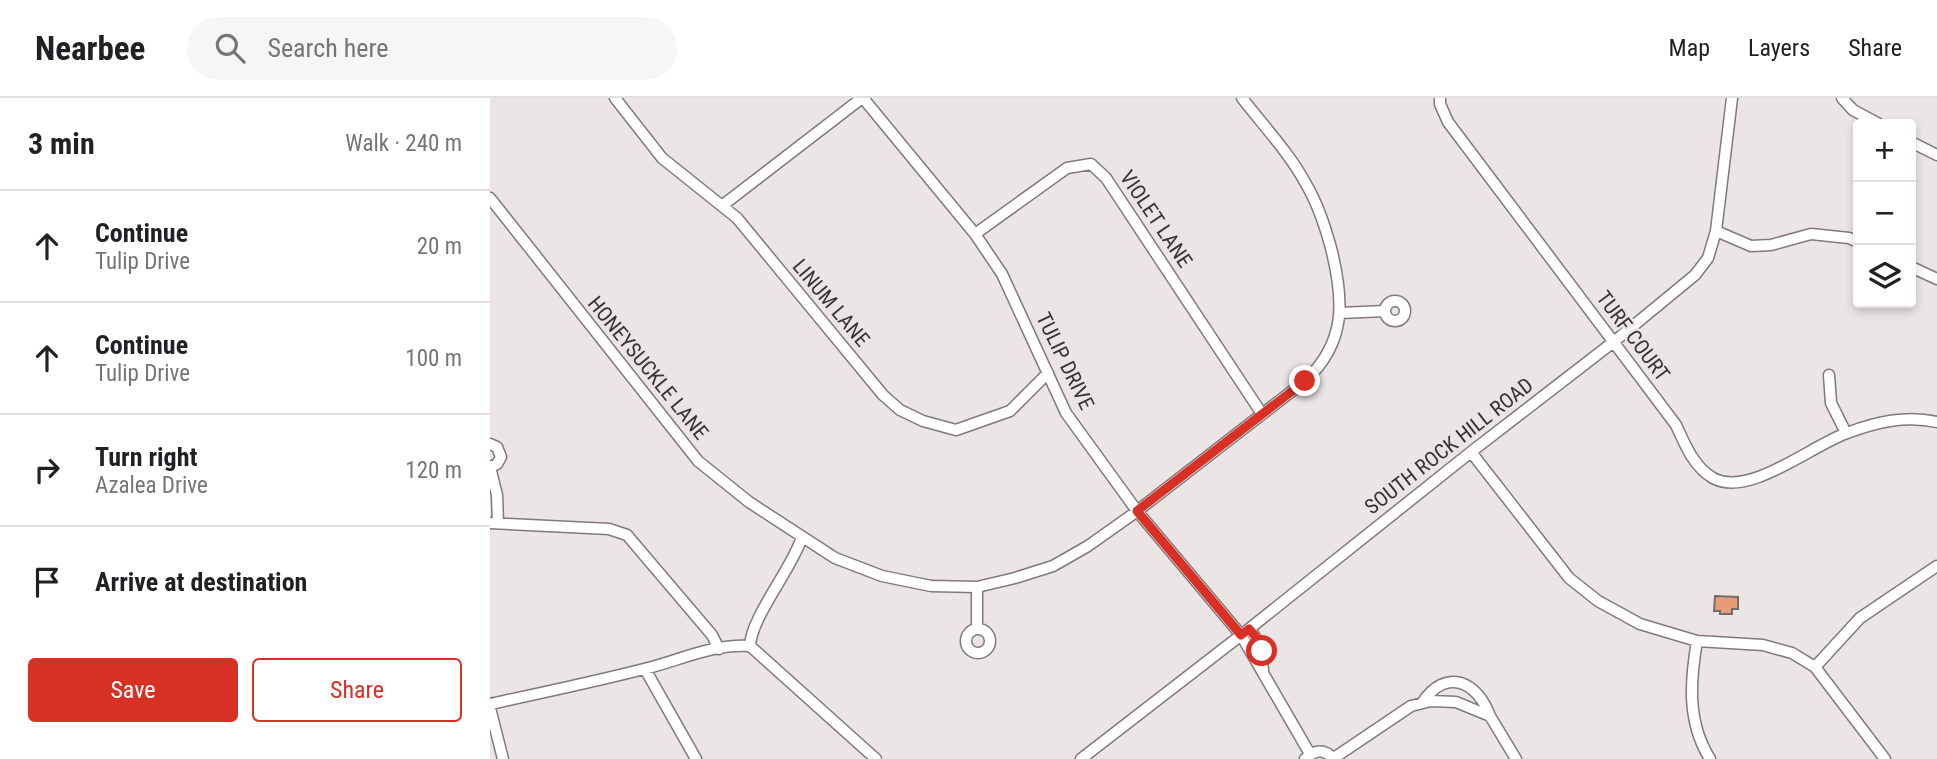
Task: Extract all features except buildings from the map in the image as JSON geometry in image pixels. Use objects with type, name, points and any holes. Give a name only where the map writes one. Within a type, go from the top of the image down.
[{"type":"street","name":"LINUM LANE","points":[[615,98],[662,158],[737,218],[793,289],[883,395],[900,410],[923,421],[956,430],[1010,411],[1048,373]]},
{"type":"street","points":[[723,205],[862,98]]},
{"type":"street","name":"TULIP DRIVE","points":[[862,98],[975,234],[1002,274],[1066,413],[1137,511],[1245,632],[1307,757],[1320,751],[1334,758]]},
{"type":"street","name":"HONEYSUCKLE LANE","points":[[490,198],[698,461],[749,502],[835,558],[882,576],[931,586],[977,587],[1054,566],[1088,546],[1137,511],[1319,368],[1336,335],[1340,313],[1339,280],[1323,219],[1306,183],[1242,98]]},
{"type":"street","name":"TURF COURT","points":[[1440,98],[1448,122],[1676,425],[1687,450],[1704,471],[1715,479],[1732,483],[1758,479],[1846,433],[1903,418],[1937,422]]},
{"type":"street","name":"SOUTH ROCK HILL ROAD","points":[[1081,759],[1695,275],[1708,257],[1716,231],[1731,98]]},
{"type":"street","points":[[1842,98],[1853,110],[1869,119]]},
{"type":"street","points":[[1916,144],[1937,155]]},
{"type":"street","name":"VIOLET LANE","points":[[975,234],[1067,168],[1091,164],[1106,178],[1262,414]]},
{"type":"street","points":[[1716,231],[1751,246],[1771,245],[1811,234],[1853,239]]},
{"type":"street","points":[[1916,269],[1937,279]]},
{"type":"street","points":[[1340,313],[1385,311]]},
{"type":"street","points":[[1829,375],[1830,403],[1846,433]]},
{"type":"street","points":[[490,444],[497,447],[501,454],[500,461],[490,467],[497,495],[494,523],[609,529],[627,535],[712,635],[719,649]]},
{"type":"street","points":[[1471,452],[1569,578],[1584,592],[1640,624],[1697,641],[1763,645],[1792,653],[1815,667],[1885,759]]},
{"type":"street","points":[[750,646],[755,625],[797,553],[802,537]]},
{"type":"street","points":[[1815,667],[1860,618],[1937,566]]},
{"type":"street","points":[[977,587],[977,628]]},
{"type":"street","points":[[1697,641],[1691,678],[1694,723],[1702,747],[1710,759]]},
{"type":"street","points":[[503,759],[490,706],[737,645],[750,646],[876,759]]},
{"type":"street","points":[[645,669],[696,759]]},
{"type":"street","points":[[1422,703],[1444,682],[1455,681],[1471,687],[1516,759]]},
{"type":"street","points":[[1334,758],[1411,706],[1422,703],[1452,701],[1490,716]]},
{"type":"route","points":[[1262,651],[1249,629],[1241,635],[1137,511],[1305,381]]}]
